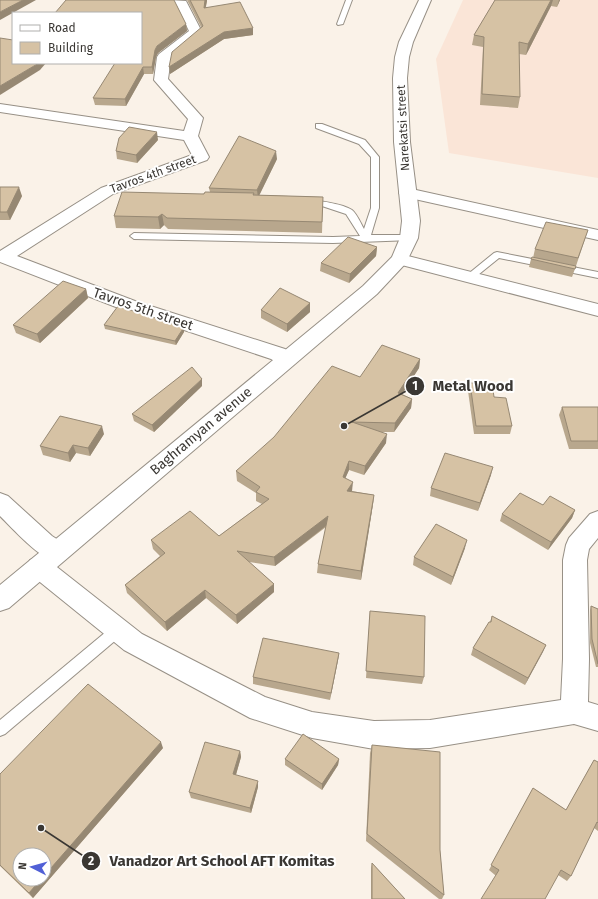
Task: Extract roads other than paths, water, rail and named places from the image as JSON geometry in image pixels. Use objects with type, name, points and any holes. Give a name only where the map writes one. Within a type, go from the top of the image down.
[{"type":"main road","points":[[174,0],[182,4],[196,32],[164,57],[161,80],[196,118],[190,136]]},
{"type":"main road","name":"Narekatsi street","points":[[400,259],[409,238],[410,221],[402,142],[400,78],[402,57],[406,42],[426,0]]},
{"type":"main road","name":"Tavros 4th street","points":[[0,108],[190,136],[201,157],[107,191],[2,257]]},
{"type":"main road","points":[[407,193],[598,236]]},
{"type":"main road","name":"Tavros 5th street","points":[[2,257],[128,305],[278,354],[286,359]]},
{"type":"main road","points":[[400,259],[597,309]]},
{"type":"main road","name":"Baghramyan avenue","points":[[0,600],[370,290],[400,259]]},
{"type":"main road","points":[[0,502],[38,538],[48,560],[118,630],[133,642],[260,709],[312,725],[374,735],[430,734],[586,715],[576,659],[575,560],[578,545],[598,521]]},
{"type":"lane","points":[[340,24],[349,0]]},
{"type":"lane","points":[[319,126],[362,142],[376,157],[375,208],[366,238]]},
{"type":"lane","points":[[297,202],[320,203],[349,212],[366,238]]},
{"type":"lane","points":[[134,236],[333,240],[409,238]]},
{"type":"lane","points":[[470,277],[497,255],[598,275]]},
{"type":"lane","points":[[0,729],[118,630]]},
{"type":"place","name":"Metal Wood","points":[[344,426]]},
{"type":"place","name":"Vanadzor Art School AFT Komitas","points":[[41,828]]}]
